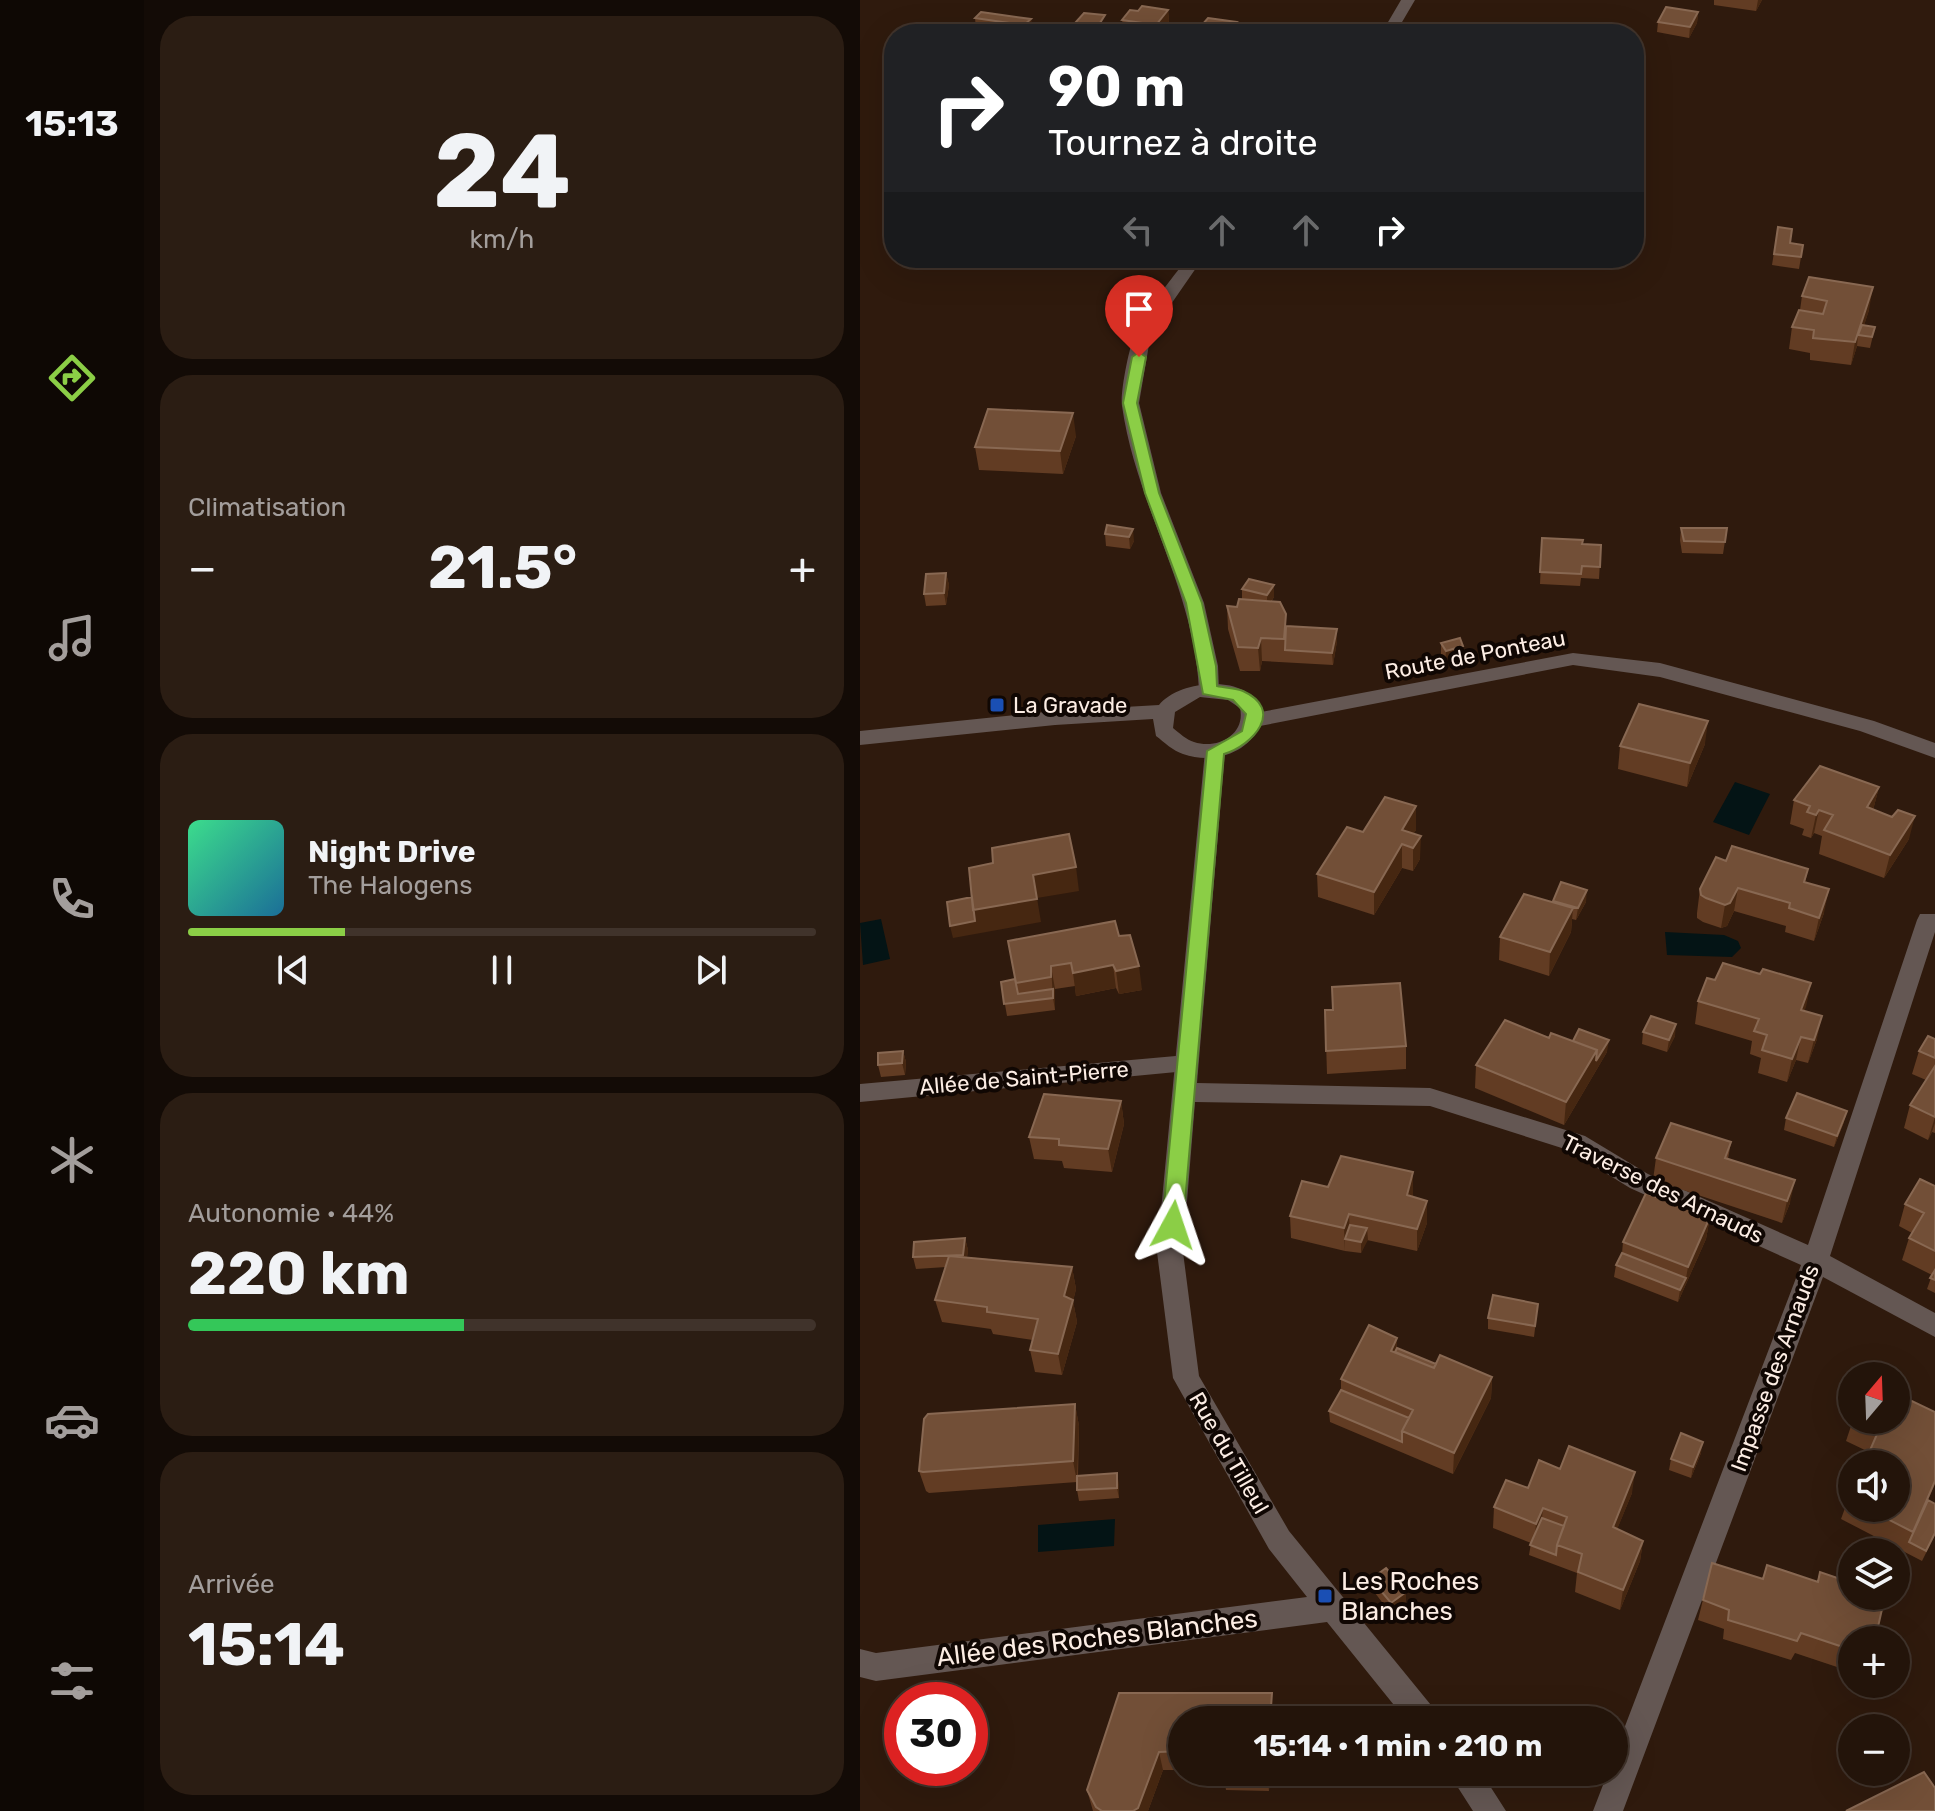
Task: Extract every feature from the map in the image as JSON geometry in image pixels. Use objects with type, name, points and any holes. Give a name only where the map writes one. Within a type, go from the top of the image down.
[{"type":"street","points":[[1394,24],[1408,0]]},
{"type":"street","points":[[1188,268],[1143,333],[1130,403],[1152,493],[1194,603],[1208,666],[1209,690]]},
{"type":"street","name":"Route de Ponteau","points":[[1254,720],[1573,659],[1660,670],[1867,726],[1935,751]]},
{"type":"street","points":[[1209,690],[1238,696],[1248,703],[1254,720],[1248,735],[1235,745],[1215,751],[1192,751],[1174,744],[1163,731],[1163,712],[1171,702],[1185,694],[1209,690]]},
{"type":"street","points":[[860,738],[1055,718],[1163,712]]},
{"type":"street","name":"Rue du Tilleul","points":[[1215,751],[1170,1252],[1186,1378],[1279,1540],[1414,1706]]},
{"type":"street","name":"Impasse des Arnauds","points":[[1608,1811],[1815,1260],[1928,920]]},
{"type":"street","name":"Traverse des Arnauds","points":[[1185,1092],[1430,1097],[1576,1143],[1639,1181],[1815,1260],[1935,1326]]},
{"type":"street","name":"Allée des Roches Blanches","points":[[860,1663],[876,1667],[1334,1607]]},
{"type":"street","points":[[1473,1786],[1491,1811]]},
{"type":"lane","name":"Allée de Saint-Pierre","points":[[860,1093],[1187,1063]]},
{"type":"shaded area","points":[[1735,782],[1770,794],[1749,835],[1713,822]]},
{"type":"shaded area","points":[[881,919],[890,959],[863,965],[860,923]]},
{"type":"shaded area","points":[[1665,932],[1724,935],[1738,941],[1741,948],[1732,957],[1667,955]]},
{"type":"shaded area","points":[[1115,1519],[1114,1546],[1038,1552],[1038,1525]]},
{"type":"building","points":[[1142,6],[1168,10],[1157,24],[1122,20],[1130,10],[1138,11]]},
{"type":"building","points":[[1666,7],[1698,12],[1690,27],[1658,22]]},
{"type":"building","points":[[981,12],[1031,19],[1025,24],[1017,24],[975,18]]},
{"type":"building","points":[[1084,13],[1105,15],[1100,23],[1107,24],[1074,24]]},
{"type":"building","points":[[1208,18],[1237,22],[1236,24],[1203,24]]},
{"type":"building","points":[[1778,227],[1792,229],[1790,243],[1803,245],[1801,257],[1774,254]]},
{"type":"building","points":[[1809,277],[1873,287],[1855,342],[1813,338],[1814,330],[1792,327],[1799,310],[1823,314],[1827,301],[1802,296]]},
{"type":"building","points":[[1862,325],[1875,327],[1872,337],[1858,335]]},
{"type":"building","points":[[988,409],[1073,413],[1060,451],[975,447]]},
{"type":"building","points":[[1107,525],[1133,529],[1129,537],[1105,534]]},
{"type":"building","points":[[1681,528],[1727,528],[1725,542],[1684,541]]},
{"type":"building","points":[[1542,538],[1583,540],[1582,544],[1601,545],[1600,567],[1582,566],[1581,574],[1540,572]]},
{"type":"building","points":[[946,573],[944,593],[924,594],[926,574]]},
{"type":"building","points":[[1249,579],[1274,585],[1267,595],[1242,589]]},
{"type":"building","points":[[1239,599],[1280,602],[1286,614],[1284,639],[1261,638],[1258,648],[1238,647],[1227,606],[1237,607]]},
{"type":"building","points":[[1286,626],[1337,629],[1332,653],[1285,650]]},
{"type":"building","points":[[1460,638],[1463,646],[1446,651],[1441,643]]},
{"type":"building","points":[[1639,704],[1708,721],[1690,763],[1620,746]]},
{"type":"building","points":[[1820,766],[1879,787],[1867,807],[1892,817],[1898,810],[1915,816],[1890,855],[1824,830],[1833,815],[1819,810],[1816,815],[1807,812],[1810,806],[1794,800]]},
{"type":"building","points":[[1385,797],[1416,806],[1402,830],[1421,836],[1413,848],[1402,844],[1374,892],[1317,874],[1347,827],[1363,832]]},
{"type":"building","points":[[1069,834],[1076,867],[1033,875],[1037,899],[973,910],[969,868],[993,863],[992,848]]},
{"type":"building","points":[[1732,846],[1808,869],[1804,882],[1829,889],[1819,918],[1789,908],[1790,903],[1738,888],[1730,903],[1725,905],[1701,895],[1700,889],[1716,857],[1726,861]]},
{"type":"building","points":[[1561,882],[1587,890],[1578,908],[1553,901]]},
{"type":"building","points":[[1524,894],[1573,908],[1550,952],[1500,937]]},
{"type":"building","points":[[972,897],[975,921],[950,926],[947,902]]},
{"type":"building","points":[[1115,921],[1119,936],[1130,935],[1139,966],[1116,971],[1113,965],[1073,973],[1071,963],[1051,966],[1051,977],[1016,983],[1008,941]]},
{"type":"building","points":[[1723,963],[1760,974],[1763,969],[1811,983],[1801,1010],[1822,1016],[1814,1040],[1801,1037],[1792,1059],[1762,1050],[1767,1035],[1754,1031],[1759,1019],[1698,1001],[1707,978],[1715,980]]},
{"type":"building","points":[[1015,979],[1018,994],[1053,989],[1053,998],[1004,1004],[1001,982]]},
{"type":"building","points":[[1400,983],[1406,1046],[1326,1051],[1325,1010],[1333,1010],[1332,987]]},
{"type":"building","points":[[1651,1016],[1676,1024],[1669,1040],[1643,1032]]},
{"type":"building","points":[[1505,1020],[1549,1038],[1551,1033],[1597,1050],[1566,1102],[1476,1065]]},
{"type":"building","points":[[1579,1029],[1609,1040],[1596,1061],[1597,1050],[1573,1041]]},
{"type":"building","points":[[1928,1036],[1935,1039],[1935,1058],[1919,1051]]},
{"type":"building","points":[[903,1051],[902,1063],[878,1065],[878,1053]]},
{"type":"building","points":[[1935,1066],[1935,1117],[1910,1105]]},
{"type":"building","points":[[1797,1093],[1847,1111],[1837,1136],[1786,1118]]},
{"type":"building","points":[[1044,1094],[1121,1101],[1108,1149],[1059,1145],[1059,1139],[1029,1137]]},
{"type":"building","points":[[1671,1123],[1731,1142],[1725,1158],[1795,1180],[1787,1201],[1656,1158]]},
{"type":"building","points":[[1341,1156],[1413,1172],[1407,1195],[1427,1201],[1417,1229],[1349,1214],[1344,1228],[1290,1216],[1302,1181],[1328,1187]]},
{"type":"building","points":[[1920,1179],[1935,1186],[1935,1251],[1909,1238],[1924,1213],[1905,1204]]},
{"type":"building","points":[[1646,1193],[1710,1217],[1688,1267],[1623,1242]]},
{"type":"building","points":[[1350,1225],[1367,1228],[1361,1242],[1345,1239]]},
{"type":"building","points":[[965,1238],[963,1255],[913,1257],[914,1242]]},
{"type":"building","points":[[1622,1253],[1686,1278],[1680,1290],[1616,1265]]},
{"type":"building","points":[[949,1256],[1072,1267],[1064,1296],[1073,1300],[1058,1354],[1030,1350],[1038,1319],[987,1312],[987,1307],[935,1300]]},
{"type":"building","points":[[1493,1295],[1538,1304],[1535,1326],[1488,1318]]},
{"type":"building","points":[[1369,1325],[1397,1338],[1391,1351],[1434,1368],[1440,1355],[1492,1377],[1454,1453],[1402,1431],[1413,1410],[1341,1379]]},
{"type":"building","points":[[1397,1348],[1436,1364],[1434,1368],[1395,1352]]},
{"type":"building","points":[[1341,1390],[1409,1418],[1402,1431],[1402,1442],[1329,1411]]},
{"type":"building","points":[[1910,1400],[1935,1412],[1935,1481],[1913,1532],[1893,1522],[1910,1522],[1910,1450],[1870,1450],[1877,1434],[1910,1434]]},
{"type":"building","points":[[1075,1404],[1073,1461],[919,1471],[924,1419],[928,1414]]},
{"type":"building","points":[[1681,1433],[1703,1442],[1693,1467],[1671,1459]]},
{"type":"building","points":[[1569,1446],[1635,1472],[1613,1527],[1643,1541],[1623,1590],[1578,1572],[1582,1554],[1557,1545],[1567,1517],[1543,1508],[1536,1524],[1494,1507],[1506,1480],[1528,1488],[1539,1460],[1560,1469]]},
{"type":"building","points":[[1117,1473],[1117,1488],[1077,1490],[1077,1476]]},
{"type":"building","points":[[1928,1500],[1935,1504],[1935,1533],[1926,1551],[1910,1540]]},
{"type":"building","points":[[1542,1518],[1564,1526],[1556,1555],[1530,1545]]},
{"type":"building","points":[[1712,1563],[1763,1579],[1767,1565],[1818,1582],[1820,1572],[1838,1578],[1838,1610],[1882,1610],[1878,1626],[1838,1626],[1838,1645],[1801,1633],[1797,1641],[1728,1620],[1729,1610],[1703,1600]]},
{"type":"building","points":[[1386,1568],[1406,1592],[1391,1603],[1371,1579]]},
{"type":"building","points":[[1119,1693],[1272,1693],[1271,1706],[1168,1706],[1168,1752],[1159,1752],[1138,1808],[1133,1811],[1102,1811],[1096,1807],[1087,1790]]},
{"type":"building","points":[[1924,1772],[1935,1788],[1935,1811],[1846,1811],[1896,1786],[1910,1786],[1910,1779]]},
{"type":"place","name":"La Gravade","points":[[997,705]]},
{"type":"place","name":"Les Roches Blanches","points":[[1325,1596]]},
{"type":"route","points":[[1139,357],[1130,403],[1152,493],[1194,603],[1208,666],[1209,690],[1238,696],[1248,703],[1254,714],[1254,726],[1248,735],[1235,745],[1215,751],[1173,1225]]}]
